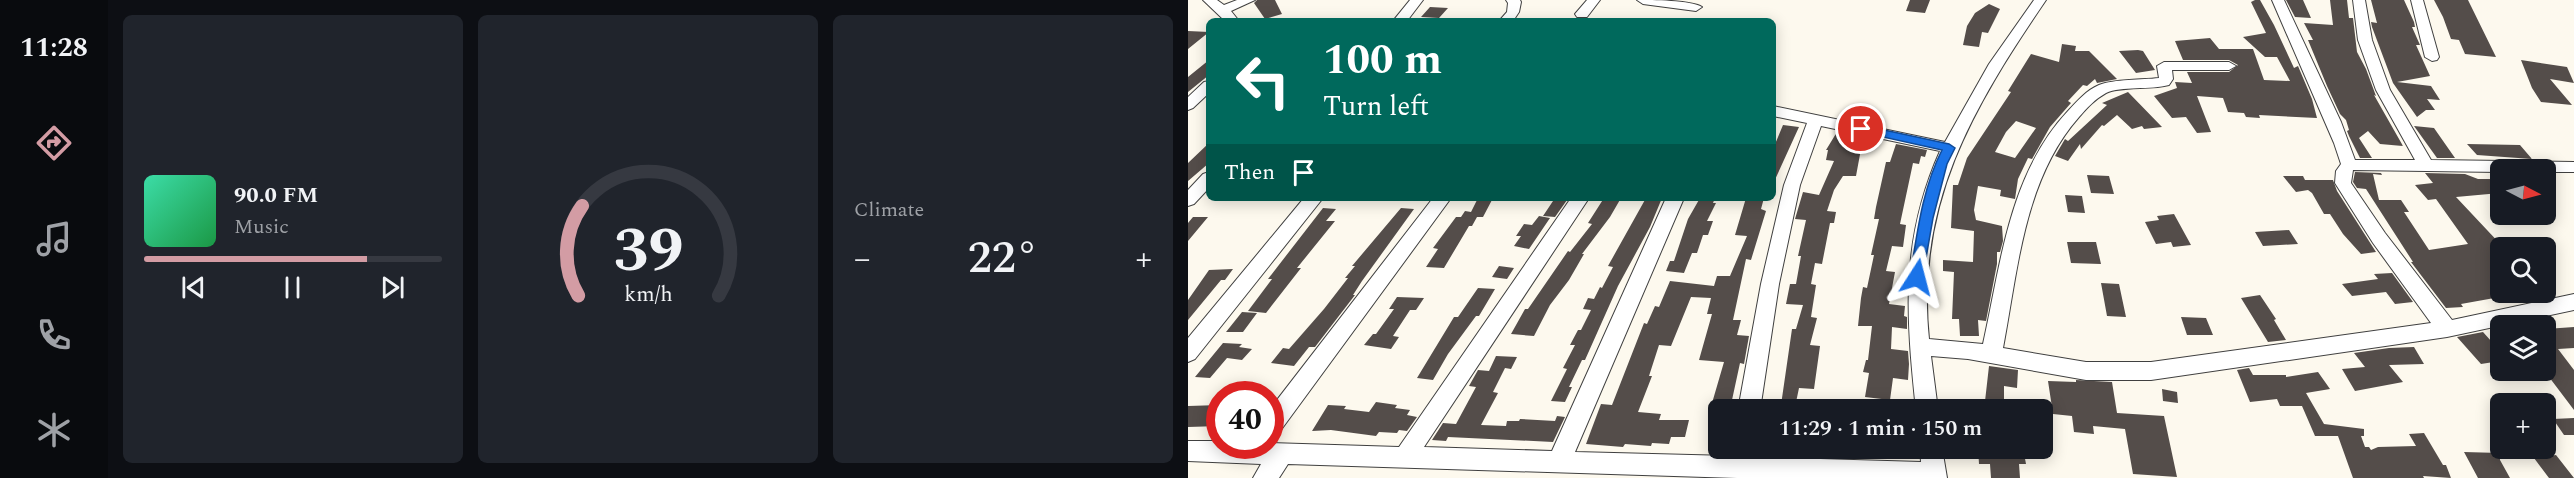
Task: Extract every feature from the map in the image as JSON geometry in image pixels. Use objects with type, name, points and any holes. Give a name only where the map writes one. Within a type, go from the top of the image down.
[{"type":"street","points":[[1209,0],[1230,18]]},
{"type":"street","points":[[1223,10],[1249,0]]},
{"type":"street","points":[[1402,18],[1417,0]]},
{"type":"street","points":[[1508,18],[1513,12],[1515,3],[1512,0]]},
{"type":"street","points":[[1582,14],[1594,0]]},
{"type":"street","points":[[1643,0],[1698,3],[1690,18]]},
{"type":"street","points":[[1926,399],[1920,347],[1917,277],[1926,218],[1941,164],[1977,91],[2040,0]]},
{"type":"street","points":[[2278,0],[2317,82],[2349,165]]},
{"type":"street","points":[[2359,0],[2365,40],[2383,90],[2426,165]]},
{"type":"street","points":[[2418,0],[2432,57]]},
{"type":"street","points":[[1991,355],[2022,207],[2039,162],[2056,133],[2086,100],[2104,88],[2164,82],[2166,79],[2164,66],[2229,66]]},
{"type":"street","points":[[1188,105],[1206,88]]},
{"type":"street","points":[[1776,112],[1949,148]]},
{"type":"street","points":[[1751,399],[1770,285],[1792,184],[1816,119]]},
{"type":"street","points":[[2349,165],[2574,167]]},
{"type":"street","points":[[2349,165],[2344,171],[2343,183],[2379,238],[2447,329]]},
{"type":"street","points":[[1188,200],[1206,181]]},
{"type":"street","points":[[1188,353],[1312,201]]},
{"type":"street","points":[[1284,408],[1440,201]]},
{"type":"street","points":[[1405,458],[1578,201]]},
{"type":"street","points":[[1558,462],[1674,201]]},
{"type":"street","points":[[1920,347],[1968,350],[2086,371],[2151,371],[2447,329],[2574,302]]},
{"type":"street","points":[[1188,451],[1206,450]]},
{"type":"street","points":[[1284,454],[1558,462],[1708,459]]},
{"type":"street","points":[[1265,478],[1278,459]]},
{"type":"street","points":[[1752,459],[1934,476],[1932,459]]},
{"type":"building","points":[[1257,0],[1275,0],[1282,14],[1264,18],[1254,3]]},
{"type":"building","points":[[1910,0],[1930,0],[1925,13],[1906,11]]},
{"type":"building","points":[[2260,0],[2294,68],[2298,66],[2312,99],[2317,118],[2259,115],[2260,118],[2246,117],[2244,113],[2228,112],[2223,98],[2197,96],[2211,132],[2197,133],[2186,117],[2172,118],[2154,96],[2177,88],[2175,82],[2192,83],[2187,72],[2229,72],[2238,65],[2229,60],[2183,60],[2175,41],[2210,38],[2219,49],[2253,49],[2264,80],[2290,81],[2277,57],[2265,57],[2243,37],[2266,33],[2251,2]]},
{"type":"building","points":[[2286,0],[2303,0],[2311,18],[2295,17]]},
{"type":"building","points":[[2330,0],[2347,0],[2349,18],[2353,18],[2357,52],[2376,96],[2374,95],[2403,146],[2380,144],[2368,131],[2359,138],[2372,158],[2360,158],[2347,131],[2349,130],[2346,120],[2340,114],[2308,40],[2313,40],[2304,23],[2333,25]]},
{"type":"building","points":[[2371,0],[2404,0],[2414,22],[2415,27],[2412,27],[2420,45],[2416,45],[2430,76],[2397,82],[2431,86],[2440,100],[2427,99],[2435,110],[2426,110],[2417,117],[2393,83],[2372,27],[2371,22],[2377,23]]},
{"type":"building","points":[[2434,0],[2468,0],[2496,57],[2465,54],[2459,40],[2451,39]]},
{"type":"building","points":[[1989,4],[2000,9],[1988,33],[1982,32],[1979,47],[1963,45],[1967,26],[1975,13]]},
{"type":"building","points":[[1430,7],[1448,8],[1439,18],[1421,17]]},
{"type":"building","points":[[1188,31],[1206,32],[1206,34],[1188,49]]},
{"type":"building","points":[[2062,44],[2076,46],[2075,51],[2089,51],[2117,79],[2097,83],[2095,79],[2087,86],[2083,85],[2068,101],[2071,103],[2050,127],[2032,159],[2028,158],[2018,179],[2015,199],[2000,196],[2001,190],[1978,186],[1974,210],[1976,220],[2002,226],[2003,241],[2000,252],[1997,252],[1997,264],[1986,321],[1978,320],[1979,336],[1960,336],[1959,319],[1952,319],[1954,272],[1943,271],[1943,260],[1973,262],[1974,231],[1951,228],[1953,185],[1958,185],[1967,158],[2011,92],[2008,91],[2031,54],[2059,62]],"holes":[[[2016,121],[2036,128],[2015,158],[1995,152],[2006,132]]]},
{"type":"building","points":[[2119,51],[2143,51],[2155,70],[2136,73]]},
{"type":"building","points":[[2521,60],[2567,67],[2574,83],[2550,79],[2572,105],[2541,102],[2532,88]]},
{"type":"building","points":[[1206,62],[1206,77],[1188,92],[1188,77]]},
{"type":"building","points":[[2128,92],[2162,127],[2144,129],[2142,126],[2132,129],[2117,115],[2104,126],[2102,125],[2081,149],[2080,144],[2068,161],[2055,156],[2065,139],[2068,141],[2107,105],[2102,103]]},
{"type":"building","points":[[1783,125],[1799,127],[1776,177],[1776,142]]},
{"type":"building","points":[[2414,126],[2434,128],[2455,158],[2437,158]]},
{"type":"building","points":[[1837,132],[1869,138],[1866,150],[1861,149],[1856,176],[1843,176],[1834,190],[1827,211],[1836,212],[1834,223],[1830,223],[1822,264],[1815,263],[1811,284],[1816,285],[1811,317],[1817,318],[1810,345],[1820,346],[1814,389],[1799,388],[1797,399],[1782,399],[1792,329],[1796,329],[1803,305],[1786,304],[1790,284],[1796,284],[1801,256],[1798,256],[1806,220],[1795,219],[1803,192],[1819,195],[1834,161],[1826,160],[1828,150],[1826,150]]},
{"type":"building","points":[[1896,144],[1927,150],[1925,157],[1921,156],[1919,164],[1913,163],[1900,224],[1906,225],[1903,247],[1892,246],[1886,271],[1895,272],[1889,304],[1905,306],[1904,316],[1907,317],[1907,329],[1892,327],[1891,349],[1908,351],[1908,380],[1893,378],[1890,399],[1882,399],[1865,397],[1869,373],[1863,372],[1866,360],[1868,360],[1872,326],[1858,326],[1863,287],[1867,288],[1874,255],[1871,255],[1879,219],[1874,219],[1876,207],[1886,162],[1890,162]]},
{"type":"building","points":[[2467,144],[2520,145],[2532,159],[2477,155]]},
{"type":"building","points":[[1206,146],[1206,166],[1188,181],[1188,163]]},
{"type":"building","points":[[2355,172],[2381,173],[2382,175],[2373,174],[2379,200],[2401,200],[2409,212],[2404,212],[2429,250],[2468,244],[2436,199],[2428,200],[2415,185],[2433,183],[2425,173],[2465,174],[2478,179],[2490,179],[2490,194],[2456,197],[2494,237],[2490,237],[2490,299],[2461,304],[2463,307],[2446,308],[2411,262],[2413,262],[2366,189],[2357,188],[2353,182]]},
{"type":"building","points":[[2087,175],[2109,176],[2114,194],[2091,193]]},
{"type":"building","points":[[2283,176],[2303,176],[2305,180],[2333,180],[2337,191],[2376,252],[2361,254],[2343,234],[2330,214],[2324,214],[2312,193],[2308,190],[2296,192]]},
{"type":"building","points":[[2065,195],[2082,196],[2085,213],[2068,212]]},
{"type":"building","points":[[1476,201],[1491,201],[1483,217],[1477,217],[1472,226],[1469,226],[1444,268],[1426,267],[1438,249],[1433,248],[1456,217],[1461,217],[1465,211],[1471,212]]},
{"type":"building","points":[[1553,201],[1566,201],[1555,217],[1543,216]]},
{"type":"building","points":[[1602,201],[1619,201],[1582,254],[1584,254],[1569,280],[1550,305],[1534,336],[1511,334],[1525,309],[1528,309],[1568,251],[1570,252],[1592,224],[1588,223]]},
{"type":"building","points":[[1644,201],[1661,201],[1650,227],[1618,286],[1585,360],[1582,360],[1569,387],[1572,387],[1565,402],[1551,401],[1567,369],[1563,368],[1575,345],[1570,345],[1591,310],[1583,309],[1588,298],[1594,299],[1600,287],[1602,288],[1613,267],[1608,266]]},
{"type":"building","points":[[1698,201],[1716,203],[1707,221],[1713,221],[1708,235],[1703,235],[1697,253],[1692,253],[1684,273],[1666,271],[1670,261],[1674,261],[1688,219]]},
{"type":"building","points":[[1745,201],[1763,201],[1761,209],[1766,211],[1751,260],[1746,259],[1733,320],[1741,320],[1737,335],[1749,336],[1744,364],[1740,363],[1732,399],[1713,399],[1724,362],[1699,360],[1712,314],[1707,314],[1711,298],[1691,297],[1671,346],[1659,345],[1649,376],[1652,376],[1638,412],[1661,414],[1659,420],[1689,420],[1685,437],[1671,437],[1669,444],[1652,443],[1651,446],[1625,444],[1623,447],[1586,444],[1601,404],[1612,405],[1644,323],[1647,324],[1655,306],[1659,307],[1670,281],[1714,286],[1717,276],[1730,276],[1747,236],[1735,235]]},
{"type":"building","points":[[1323,208],[1336,209],[1326,221],[1335,221],[1297,268],[1301,268],[1266,313],[1248,311],[1272,279],[1268,279]]},
{"type":"building","points":[[1401,208],[1414,209],[1362,281],[1353,295],[1355,295],[1315,347],[1309,347],[1294,366],[1271,363],[1283,348],[1289,349],[1324,309],[1348,278],[1345,278],[1355,266],[1352,266]]},
{"type":"building","points":[[2174,214],[2191,245],[2173,247],[2171,242],[2156,244],[2145,222],[2159,220],[2157,216]]},
{"type":"building","points":[[1539,216],[1550,218],[1529,249],[1514,246],[1521,236],[1516,236],[1524,224],[1532,225]]},
{"type":"building","points":[[1193,217],[1208,217],[1188,241],[1188,223]]},
{"type":"building","points":[[2289,230],[2298,244],[2263,246],[2255,232]]},
{"type":"building","points":[[2067,242],[2096,242],[2101,264],[2071,263]]},
{"type":"building","points":[[1499,266],[1514,268],[1507,279],[1492,277]]},
{"type":"building","points":[[1233,269],[1188,320],[1188,300],[1209,270]]},
{"type":"building","points":[[2392,273],[2413,302],[2395,304],[2386,292],[2352,296],[2342,284],[2378,279],[2374,274]]},
{"type":"building","points":[[2101,283],[2119,284],[2126,317],[2107,316]]},
{"type":"building","points":[[1478,288],[1495,289],[1479,316],[1476,316],[1448,354],[1433,380],[1417,378],[1454,317],[1458,317]]},
{"type":"building","points":[[2260,295],[2276,319],[2274,320],[2286,340],[2268,342],[2241,298]]},
{"type":"building","points":[[1397,297],[1424,298],[1416,310],[1410,310],[1393,336],[1399,337],[1391,349],[1364,345],[1373,334],[1376,334],[1394,309],[1389,309]]},
{"type":"building","points":[[1242,312],[1257,313],[1243,332],[1226,332]]},
{"type":"building","points":[[2181,317],[2206,318],[2213,335],[2187,335]]},
{"type":"building","points":[[2574,327],[2574,348],[2558,349],[2574,370],[2574,410],[2552,381],[2556,381],[2556,328]]},
{"type":"building","points":[[2483,332],[2490,340],[2490,363],[2481,364],[2457,337]]},
{"type":"building","points":[[1223,343],[1242,344],[1239,347],[1252,349],[1242,360],[1227,358],[1210,378],[1195,377]]},
{"type":"building","points":[[2414,347],[2424,364],[2389,365],[2403,382],[2355,391],[2342,369],[2365,367],[2354,353]]},
{"type":"building","points":[[1496,356],[1517,357],[1511,369],[1505,368],[1493,392],[1498,393],[1481,425],[1506,426],[1507,421],[1519,421],[1520,419],[1555,421],[1557,416],[1565,417],[1553,442],[1448,437],[1446,441],[1432,440],[1443,423],[1456,424],[1476,387],[1469,386],[1478,370],[1489,371]]},
{"type":"building","points":[[1989,366],[2018,370],[2017,388],[2004,386],[2004,399],[1985,399]]},
{"type":"building","points":[[2249,368],[2253,375],[2286,375],[2286,377],[2318,372],[2330,389],[2306,393],[2324,424],[2364,429],[2364,436],[2361,436],[2365,447],[2371,450],[2378,447],[2416,446],[2409,434],[2424,433],[2443,465],[2446,465],[2451,478],[2423,476],[2424,478],[2353,478],[2338,436],[2315,436],[2302,406],[2280,406],[2277,399],[2250,402],[2237,370]]},
{"type":"building","points":[[2076,380],[2112,382],[2117,413],[2164,416],[2177,477],[2133,474],[2125,429],[2093,426],[2094,434],[2074,432],[2072,416],[2053,414],[2053,399],[2051,399],[2048,381],[2076,382]]},
{"type":"building","points":[[2162,389],[2177,392],[2178,403],[2163,401]]},
{"type":"building","points":[[1376,402],[1397,405],[1395,408],[1410,410],[1407,415],[1417,417],[1407,431],[1379,432],[1376,436],[1331,430],[1312,431],[1328,405],[1346,406],[1344,409],[1369,412]]},
{"type":"building","points":[[1206,405],[1206,426],[1188,427],[1188,406]]},
{"type":"building","points":[[2574,418],[2574,435],[2564,435],[2556,423],[2556,419]]},
{"type":"building","points":[[2464,452],[2490,453],[2490,459],[2500,459],[2510,478],[2478,478]]},
{"type":"building","points":[[2556,455],[2574,478],[2549,478],[2535,459],[2556,459]]},
{"type":"building","points":[[1979,459],[2025,459],[2026,464],[2019,464],[2020,478],[1991,478],[1990,464],[1979,464]]},
{"type":"route","points":[[1861,129],[1949,148],[1941,164],[1926,218],[1917,277]]}]
